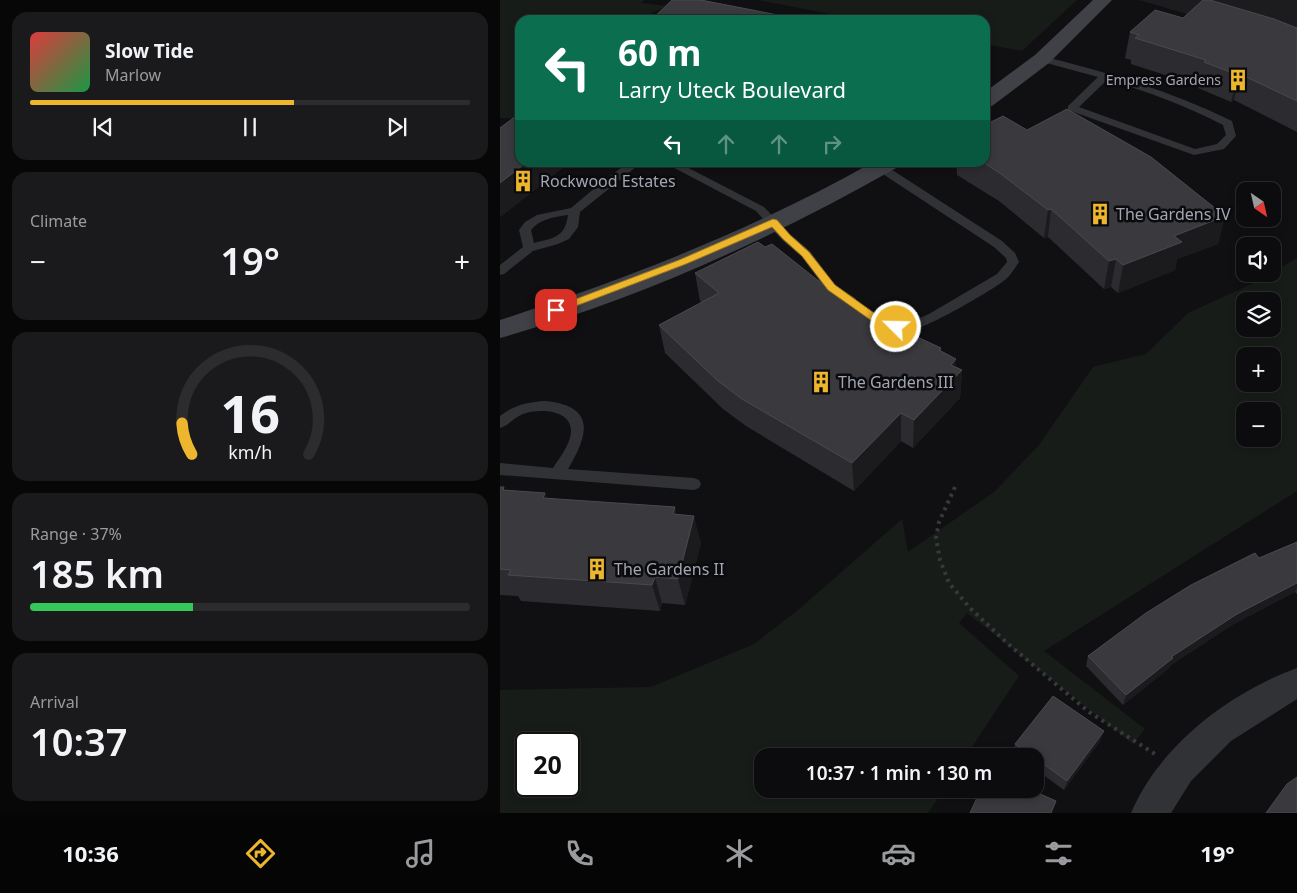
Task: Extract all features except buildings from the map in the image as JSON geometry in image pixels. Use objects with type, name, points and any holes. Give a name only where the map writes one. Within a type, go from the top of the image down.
[{"type":"main road","points":[[990,98],[1042,59],[1103,0]]},
{"type":"main road","points":[[500,329],[674,266],[830,196],[876,167]]},
{"type":"street","points":[[1150,813],[1178,769],[1219,729],[1285,688],[1297,683]]},
{"type":"lane","points":[[1042,59],[1105,76],[1202,109],[1228,123],[1231,136],[1220,147],[1194,152],[1072,108],[1105,76]]},
{"type":"lane","points":[[529,248],[525,230],[532,222],[545,215],[574,211],[630,167]]},
{"type":"lane","points":[[678,167],[760,209],[786,237],[806,254],[831,288],[858,306]]},
{"type":"lane","points":[[871,316],[886,325],[910,327],[934,317],[1001,276],[1013,262],[1011,256],[998,244],[885,167]]},
{"type":"lane","points":[[500,271],[529,248],[553,241],[568,233],[572,228],[574,211]]},
{"type":"lane","points":[[500,423],[517,411],[547,405],[561,409],[572,417],[578,430],[575,442],[557,474]]},
{"type":"lane","points":[[500,469],[694,484]]},
{"type":"path","points":[[955,487],[939,522],[936,538],[940,560],[950,583],[970,608],[1006,643],[1089,712],[1178,769]]},
{"type":"shaded area","points":[[500,0],[644,0],[641,3],[666,6],[648,15],[515,15],[515,119],[500,118]]},
{"type":"shaded area","points":[[758,0],[1077,0],[1022,51],[990,45],[990,15],[835,15]]},
{"type":"shaded area","points":[[1139,0],[1297,0],[1297,46]]},
{"type":"shaded area","points":[[1297,258],[1297,491],[1044,651],[1145,729],[1133,744],[967,613],[959,623],[1019,676],[971,748],[754,748],[754,798],[938,798],[928,813],[500,813],[500,690],[651,687],[754,644],[798,610],[902,519],[908,552],[994,492],[1039,445],[1093,367],[1146,354],[1188,313],[1256,282],[1281,282],[1281,267]]},
{"type":"place","name":"Empress Gardens","points":[[1238,80]]},
{"type":"place","name":"Rockwood Estates","points":[[523,181]]},
{"type":"place","name":"The Gardens IV","points":[[1100,214]]},
{"type":"place","name":"The Gardens III","points":[[821,382]]},
{"type":"place","name":"The Gardens II","points":[[597,569]]},
{"type":"route","points":[[556,310],[683,262],[773,222],[786,237],[806,254],[831,288],[877,320],[886,325],[896,327]]}]
